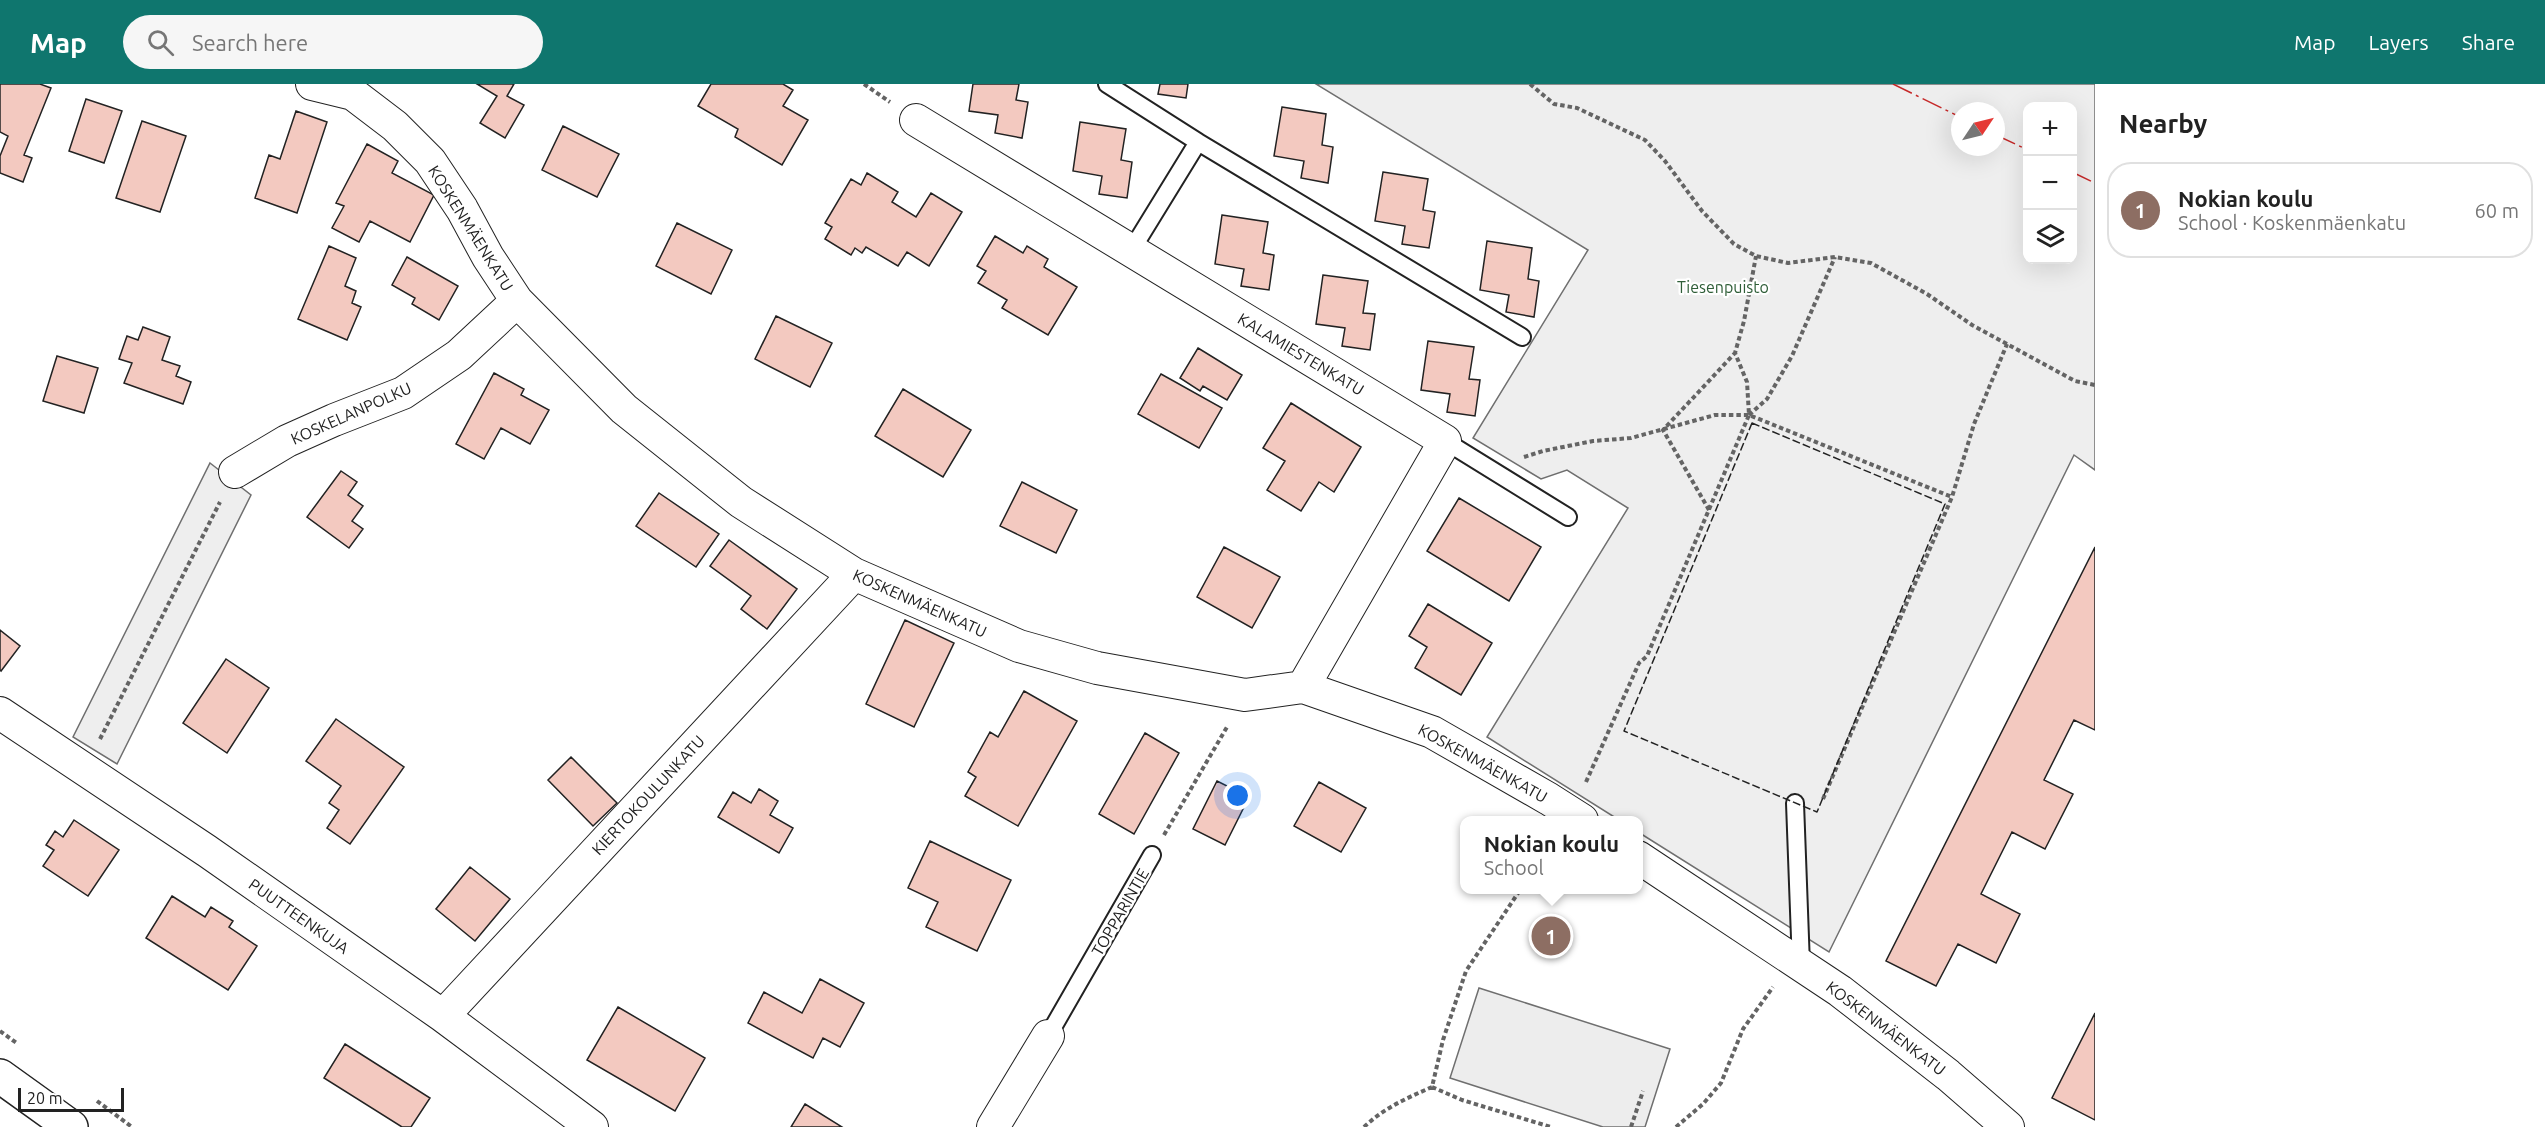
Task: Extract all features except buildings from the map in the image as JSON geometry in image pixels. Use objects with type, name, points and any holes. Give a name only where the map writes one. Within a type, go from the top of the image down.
[{"type":"main road","points":[[0,1076],[71,1127]]},
{"type":"street","name":"KOSKENMÄENKATU","points":[[312,84],[356,89],[430,161],[462,209],[488,257],[517,301],[624,410],[741,502],[854,574],[1019,646],[1096,668],[1245,695],[1303,687],[1432,732],[1575,816]]},
{"type":"street","name":"KALAMIESTENKATU","points":[[916,120],[1444,441]]},
{"type":"street","name":"KOSKELANPOLKU","points":[[235,472],[287,441],[403,393],[459,355],[517,301]]},
{"type":"street","points":[[1303,687],[1444,441]]},
{"type":"street","name":"KIERTOKOULUNKATU","points":[[442,1016],[854,574]]},
{"type":"street","name":"PUUTTEENKUJA","points":[[0,712],[207,851],[442,1016],[592,1127]]},
{"type":"street","name":"KOSKENMÄENKATU","points":[[1643,860],[1840,991],[1939,1068],[2008,1127]]},
{"type":"street","name":"TOPPARINTIE","points":[[993,1127],[1048,1036]]},
{"type":"lane","points":[[1107,84],[1198,142],[1522,338]]},
{"type":"lane","points":[[1131,251],[1198,142]]},
{"type":"lane","points":[[1444,441],[1568,517]]},
{"type":"lane","points":[[1795,803],[1797,962]]},
{"type":"lane","name":"TOPPARINTIE","points":[[1048,1036],[1152,855]]},
{"type":"path","points":[[1530,84],[1554,104],[1577,108],[1645,140],[1665,161],[1702,211],[1734,244],[1756,256],[1788,263],[1835,257],[1871,263],[1927,294],[1972,325],[2075,381],[2095,385]]},
{"type":"path","points":[[1663,430],[1735,353],[1744,321],[1756,256]]},
{"type":"path","points":[[1577,816],[1639,663],[1647,656],[1749,415],[1767,399],[1792,356],[1835,257]]},
{"type":"path","points":[[1796,839],[1817,813],[1952,497],[1974,424],[2007,344]]},
{"type":"path","points":[[1735,353],[1747,382],[1749,415]]},
{"type":"path","points":[[1490,469],[1543,451],[1593,441],[1631,438],[1715,415],[1749,415],[1952,497]]},
{"type":"path","points":[[1663,430],[1709,510]]},
{"type":"path","points":[[85,769],[235,472]]},
{"type":"path","name":"TOPPARINTIE","points":[[1152,855],[1245,695]]},
{"type":"path","points":[[1432,1087],[1443,1040],[1466,971],[1517,894]]},
{"type":"path","points":[[1676,1127],[1703,1104],[1721,1083],[1743,1029],[1797,962]]},
{"type":"path","points":[[1364,1127],[1395,1103],[1432,1087],[1462,1100],[1551,1127]]},
{"type":"path","points":[[1631,1127],[1643,1091]]},
{"type":"green space","name":"Tiesenpuisto","points":[[1316,84],[2095,84],[2095,470],[2074,455],[1829,952],[1643,835],[1643,816],[1613,816],[1487,737],[1628,508],[1567,470],[1541,479],[1473,438],[1588,250]]},
{"type":"green space","points":[[210,463],[251,495],[117,764],[73,737]]},
{"type":"shaded area","points":[[1479,988],[1670,1049],[1645,1127],[1603,1127],[1450,1078]]},
{"type":"fence","points":[[1752,423],[1945,504],[1817,812],[1624,731],[1752,423]]},
{"type":"power","points":[[1893,84],[1951,113]]},
{"type":"power","points":[[2005,139],[2023,148]]},
{"type":"power","points":[[2077,174],[2095,183]]},
{"type":"place","name":"Nokian koulu","points":[[1551,936]]}]
